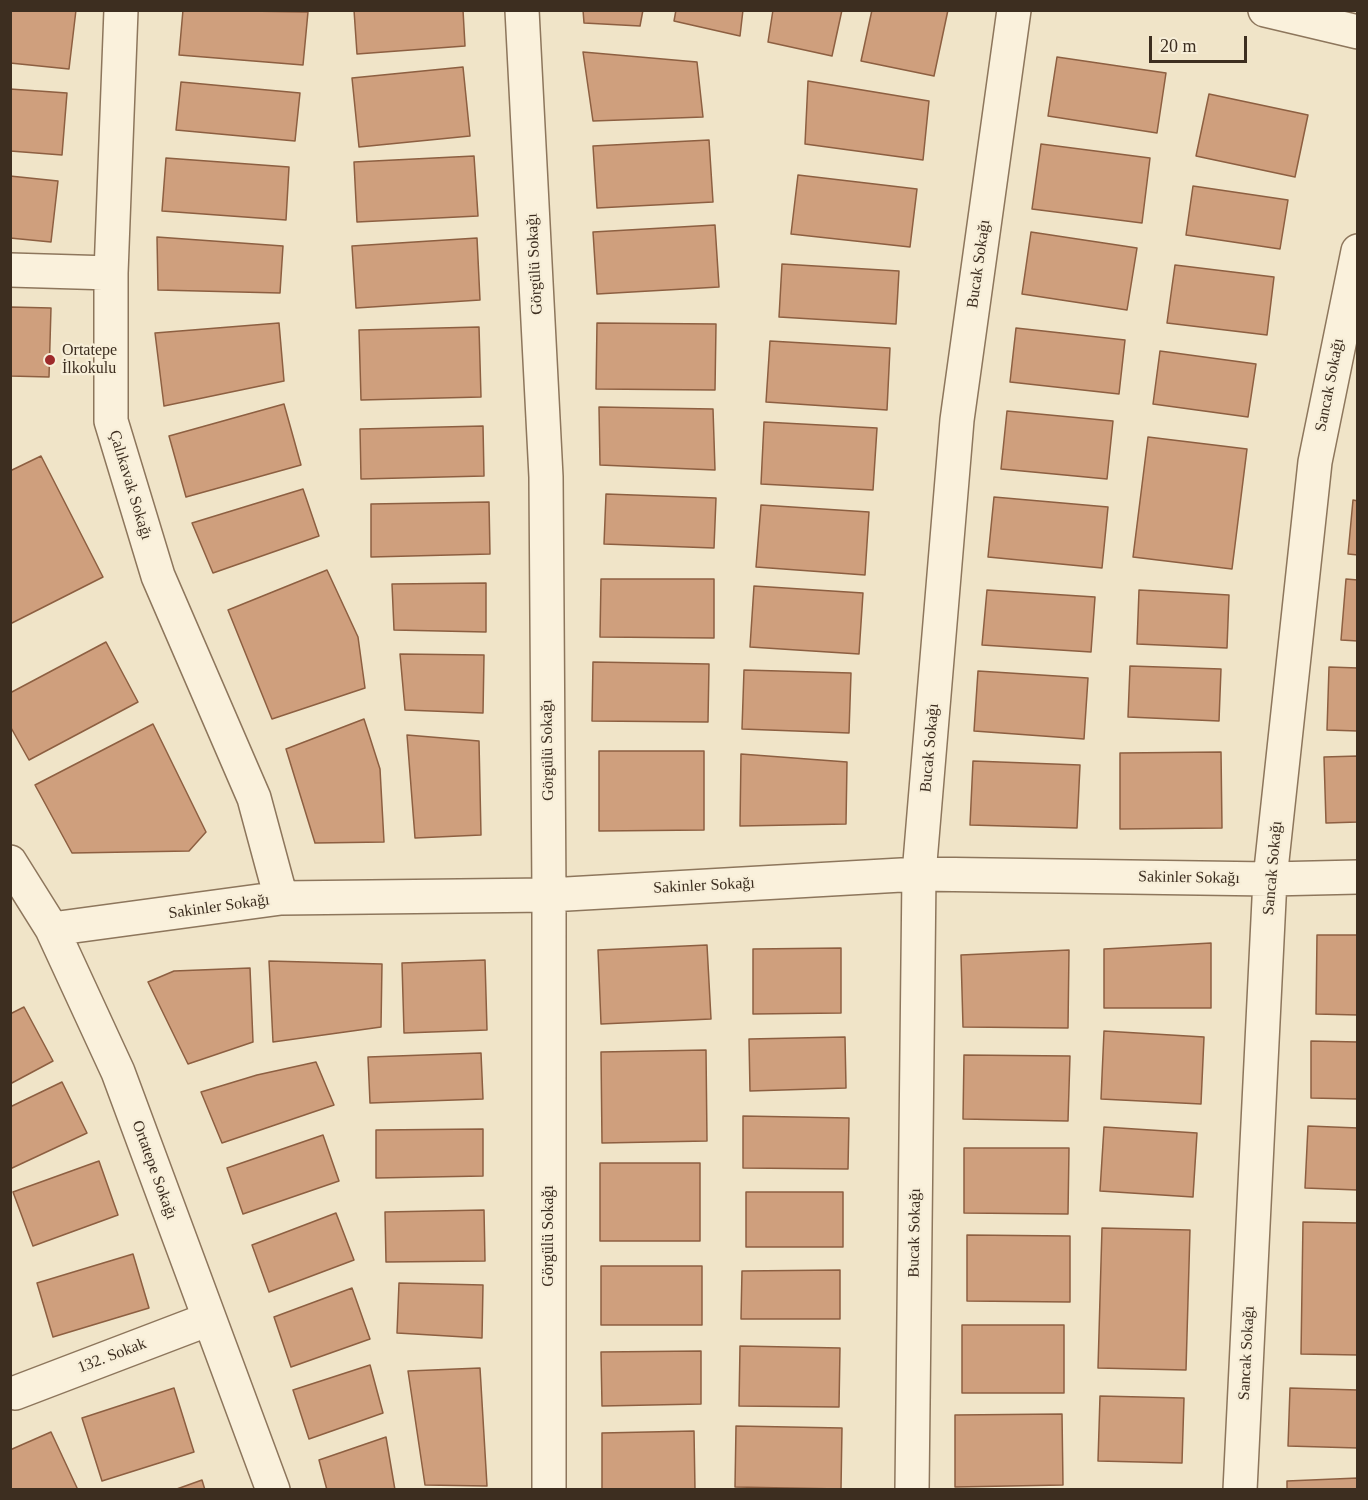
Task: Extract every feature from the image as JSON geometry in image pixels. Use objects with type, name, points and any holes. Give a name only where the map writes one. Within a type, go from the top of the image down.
[{"type":"street","name":"Çalıkavak Sokağı","points":[[121,10],[111,273],[111,421],[158,576],[254,798],[281,898]]},
{"type":"street","name":"Görgülü Sokağı","points":[[522,10],[546,477],[549,1490]]},
{"type":"street","name":"Bucak Sokağı","points":[[912,1490],[919,874],[957,420],[1014,10]]},
{"type":"street","points":[[1265,10],[1358,32]]},
{"type":"street","name":"Sancak Sokağı","points":[[1240,1490],[1270,879],[1315,462],[1358,252]]},
{"type":"street","points":[[10,270],[111,273]]},
{"type":"street","name":"Ortatepe Sokağı","points":[[10,862],[52,929],[118,1072],[273,1490]]},
{"type":"street","name":"Sakinler Sokağı","points":[[52,929],[281,898],[549,895],[919,874],[1270,879],[1358,877]]},
{"type":"street","name":"132. Sokak","points":[[15,1393],[210,1319]]},
{"type":"building","points":[[10,10],[76,10],[69,69],[10,63]]},
{"type":"building","points":[[183,10],[308,12],[303,65],[179,55]]},
{"type":"building","points":[[354,10],[463,10],[465,46],[357,54]]},
{"type":"building","points":[[583,10],[643,10],[640,26],[584,23]]},
{"type":"building","points":[[676,10],[743,10],[740,36],[674,21]]},
{"type":"building","points":[[773,10],[842,10],[832,56],[768,42]]},
{"type":"building","points":[[872,10],[948,10],[934,76],[861,61]]},
{"type":"building","points":[[583,52],[697,62],[703,117],[593,121]]},
{"type":"building","points":[[1057,57],[1166,73],[1157,133],[1048,116]]},
{"type":"building","points":[[463,67],[470,136],[359,147],[352,78]]},
{"type":"building","points":[[808,81],[929,101],[923,160],[805,144]]},
{"type":"building","points":[[181,82],[300,93],[295,141],[176,130]]},
{"type":"building","points":[[10,89],[67,93],[62,155],[10,151]]},
{"type":"building","points":[[1209,94],[1308,115],[1295,177],[1196,156]]},
{"type":"building","points":[[709,140],[713,202],[597,208],[593,146]]},
{"type":"building","points":[[1041,144],[1150,158],[1142,223],[1032,209]]},
{"type":"building","points":[[474,156],[478,216],[357,222],[354,162]]},
{"type":"building","points":[[166,158],[289,167],[286,220],[162,211]]},
{"type":"building","points":[[798,175],[917,189],[910,247],[791,234]]},
{"type":"building","points":[[10,176],[58,181],[51,242],[10,238]]},
{"type":"building","points":[[1193,186],[1288,200],[1280,249],[1186,235]]},
{"type":"building","points":[[715,225],[719,287],[597,294],[593,232]]},
{"type":"building","points":[[1031,232],[1137,248],[1127,310],[1022,294]]},
{"type":"building","points":[[157,237],[283,246],[280,293],[158,290]]},
{"type":"building","points":[[477,238],[480,300],[356,308],[352,246]]},
{"type":"building","points":[[782,264],[899,271],[896,324],[779,317]]},
{"type":"building","points":[[1175,265],[1274,277],[1267,335],[1167,323]]},
{"type":"building","points":[[10,307],[51,308],[49,377],[10,376]]},
{"type":"building","points":[[279,323],[284,381],[164,406],[155,333]]},
{"type":"building","points":[[597,323],[716,324],[715,390],[596,389]]},
{"type":"building","points":[[479,327],[481,397],[361,400],[359,330]]},
{"type":"building","points":[[1016,328],[1125,340],[1119,394],[1010,382]]},
{"type":"building","points":[[770,341],[890,348],[887,410],[766,402]]},
{"type":"building","points":[[1160,351],[1256,364],[1248,417],[1153,404]]},
{"type":"building","points":[[284,404],[301,465],[186,497],[169,436]]},
{"type":"building","points":[[599,407],[713,409],[715,470],[600,465]]},
{"type":"building","points":[[1007,411],[1113,421],[1107,479],[1001,469]]},
{"type":"building","points":[[764,422],[877,428],[873,490],[761,484]]},
{"type":"building","points":[[483,426],[484,476],[361,479],[360,429]]},
{"type":"building","points":[[1148,437],[1247,449],[1232,569],[1133,557]]},
{"type":"building","points":[[41,456],[103,577],[10,624],[10,471]]},
{"type":"building","points":[[303,489],[319,536],[213,573],[192,523]]},
{"type":"building","points":[[606,494],[716,498],[714,548],[604,544]]},
{"type":"building","points":[[994,497],[1108,507],[1102,568],[988,557]]},
{"type":"building","points":[[1353,500],[1358,501],[1358,555],[1348,554]]},
{"type":"building","points":[[489,502],[490,554],[371,557],[371,504]]},
{"type":"building","points":[[761,505],[869,512],[865,575],[756,567]]},
{"type":"building","points":[[327,570],[358,637],[365,688],[272,719],[228,610]]},
{"type":"building","points":[[601,579],[714,579],[714,638],[600,637]]},
{"type":"building","points":[[1346,579],[1358,580],[1358,641],[1341,640]]},
{"type":"building","points":[[486,583],[486,632],[394,630],[392,584]]},
{"type":"building","points":[[754,586],[863,593],[859,654],[750,647]]},
{"type":"building","points":[[987,590],[1095,597],[1091,652],[982,645]]},
{"type":"building","points":[[1139,590],[1229,595],[1227,648],[1137,644]]},
{"type":"building","points":[[106,642],[138,702],[29,760],[10,726],[10,693]]},
{"type":"building","points":[[400,654],[484,655],[483,713],[405,710]]},
{"type":"building","points":[[593,662],[709,664],[708,722],[592,721]]},
{"type":"building","points":[[1130,666],[1221,669],[1219,721],[1128,717]]},
{"type":"building","points":[[1329,667],[1358,668],[1358,731],[1327,730]]},
{"type":"building","points":[[744,670],[851,673],[849,733],[742,729]]},
{"type":"building","points":[[978,671],[1088,678],[1084,739],[974,731]]},
{"type":"building","points":[[364,719],[380,769],[384,842],[315,843],[286,749]]},
{"type":"building","points":[[153,724],[206,832],[189,851],[72,853],[35,785]]},
{"type":"building","points":[[407,735],[479,741],[481,835],[415,838]]},
{"type":"building","points":[[599,751],[704,751],[704,830],[599,831]]},
{"type":"building","points":[[1221,752],[1222,828],[1120,829],[1120,753]]},
{"type":"building","points":[[741,754],[847,762],[846,824],[740,826]]},
{"type":"building","points":[[1358,756],[1358,822],[1326,823],[1324,757]]},
{"type":"building","points":[[973,761],[1080,765],[1077,828],[970,825]]},
{"type":"building","points":[[1317,935],[1358,935],[1358,1015],[1316,1014]]},
{"type":"building","points":[[1211,943],[1211,1008],[1104,1008],[1104,949]]},
{"type":"building","points":[[707,945],[711,1019],[601,1024],[598,950]]},
{"type":"building","points":[[841,948],[841,1013],[753,1014],[753,949]]},
{"type":"building","points":[[1069,950],[1068,1028],[963,1027],[961,955]]},
{"type":"building","points":[[485,960],[487,1030],[404,1033],[402,963]]},
{"type":"building","points":[[269,961],[382,964],[381,1027],[273,1042]]},
{"type":"building","points":[[250,968],[253,1042],[188,1064],[148,982],[174,971]]},
{"type":"building","points":[[24,1007],[53,1061],[10,1084],[10,1014]]},
{"type":"building","points":[[1104,1031],[1204,1037],[1201,1104],[1101,1099]]},
{"type":"building","points":[[845,1037],[846,1088],[750,1091],[749,1039]]},
{"type":"building","points":[[1311,1041],[1358,1042],[1358,1099],[1311,1098]]},
{"type":"building","points":[[706,1050],[707,1141],[602,1143],[601,1052]]},
{"type":"building","points":[[481,1053],[483,1099],[370,1103],[368,1057]]},
{"type":"building","points":[[964,1055],[1070,1056],[1068,1121],[963,1119]]},
{"type":"building","points":[[316,1062],[334,1105],[222,1143],[201,1092],[257,1075]]},
{"type":"building","points":[[62,1082],[87,1133],[10,1169],[10,1107]]},
{"type":"building","points":[[743,1116],[849,1118],[848,1169],[743,1168]]},
{"type":"building","points":[[1308,1126],[1358,1128],[1358,1190],[1305,1188]]},
{"type":"building","points":[[1104,1127],[1197,1133],[1193,1197],[1100,1191]]},
{"type":"building","points":[[483,1129],[483,1176],[376,1178],[376,1130]]},
{"type":"building","points":[[323,1135],[339,1181],[243,1214],[227,1168]]},
{"type":"building","points":[[964,1148],[1069,1148],[1068,1214],[964,1213]]},
{"type":"building","points":[[99,1161],[118,1215],[33,1246],[13,1192]]},
{"type":"building","points":[[600,1163],[700,1163],[700,1241],[600,1241]]},
{"type":"building","points":[[746,1192],[843,1192],[843,1247],[746,1247]]},
{"type":"building","points":[[484,1210],[485,1261],[386,1262],[385,1212]]},
{"type":"building","points":[[336,1213],[354,1260],[269,1292],[252,1245]]},
{"type":"building","points":[[1303,1222],[1358,1223],[1358,1355],[1301,1354]]},
{"type":"building","points":[[1102,1228],[1190,1230],[1186,1370],[1098,1368]]},
{"type":"building","points":[[967,1235],[1070,1236],[1070,1302],[967,1301]]},
{"type":"building","points":[[133,1254],[149,1308],[53,1337],[37,1283]]},
{"type":"building","points":[[601,1266],[702,1266],[702,1325],[601,1325]]},
{"type":"building","points":[[840,1270],[840,1319],[741,1319],[742,1271]]},
{"type":"building","points":[[399,1283],[483,1285],[482,1338],[397,1333]]},
{"type":"building","points":[[352,1288],[370,1339],[291,1367],[274,1317]]},
{"type":"building","points":[[962,1325],[1064,1325],[1064,1393],[962,1393]]},
{"type":"building","points":[[740,1346],[840,1348],[839,1407],[739,1406]]},
{"type":"building","points":[[701,1351],[701,1404],[602,1406],[601,1352]]},
{"type":"building","points":[[370,1365],[383,1413],[309,1439],[293,1390]]},
{"type":"building","points":[[480,1368],[487,1486],[425,1485],[408,1371]]},
{"type":"building","points":[[174,1388],[194,1452],[102,1481],[82,1418]]},
{"type":"building","points":[[1290,1388],[1358,1390],[1358,1448],[1288,1446]]},
{"type":"building","points":[[1100,1396],[1184,1398],[1182,1463],[1098,1461]]},
{"type":"building","points":[[1062,1414],[1063,1485],[955,1487],[955,1415]]},
{"type":"building","points":[[736,1426],[842,1428],[841,1489],[735,1487]]},
{"type":"building","points":[[694,1431],[695,1490],[602,1490],[602,1433]]},
{"type":"building","points":[[51,1432],[78,1490],[10,1490],[10,1450]]},
{"type":"building","points":[[386,1437],[395,1490],[327,1490],[319,1460]]},
{"type":"building","points":[[1358,1478],[1358,1490],[1287,1490],[1287,1481]]},
{"type":"building","points":[[202,1480],[205,1490],[174,1490]]},
{"type":"place","name":"Ortatepe İlkokulu","points":[[50,360]]}]
